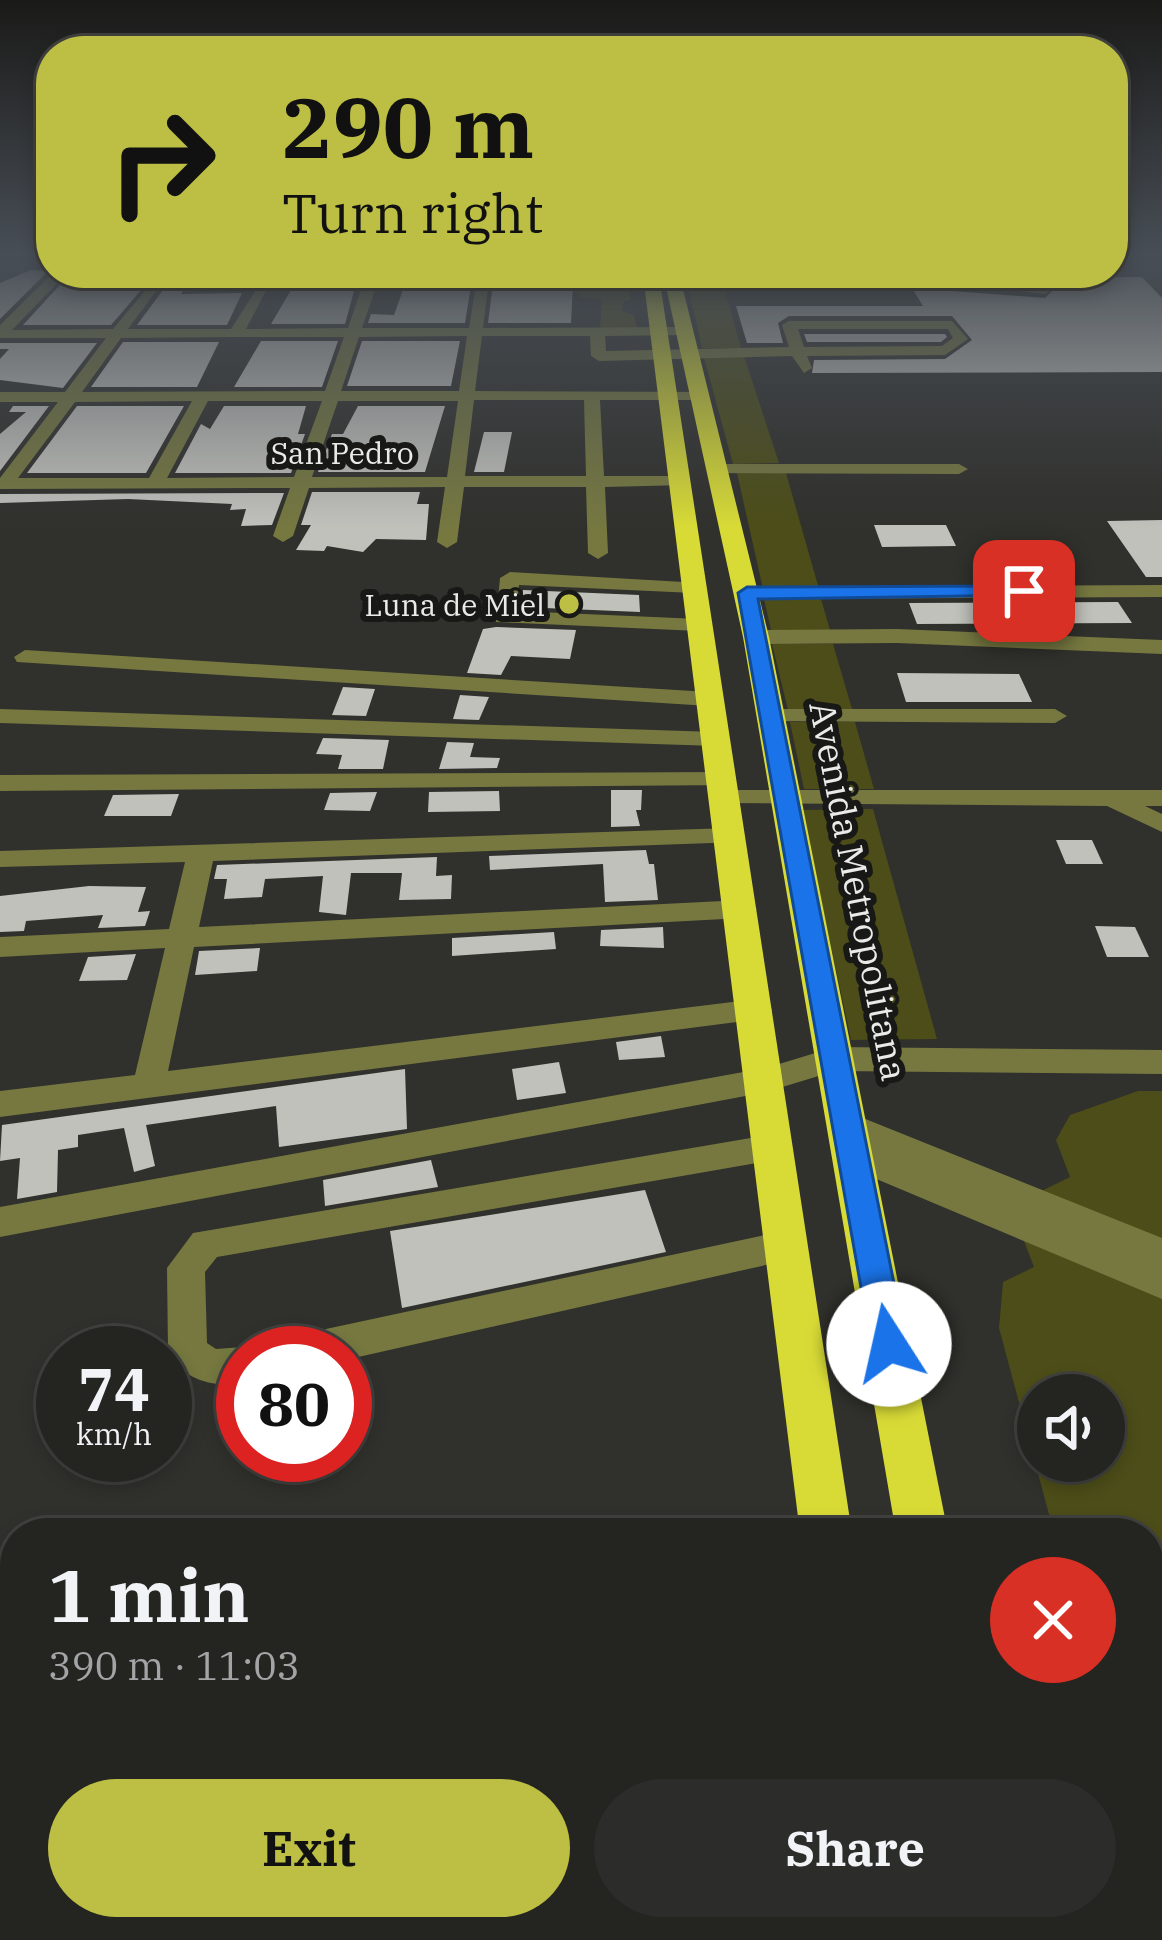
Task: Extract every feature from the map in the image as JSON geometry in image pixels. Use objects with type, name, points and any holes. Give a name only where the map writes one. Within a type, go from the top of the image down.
[{"type":"highway","points":[[674,347],[681,395],[680,481],[824,1518]]},
{"type":"highway","name":"Avenida Metropolitana","points":[[681,395],[716,469],[757,637],[919,1518]]},
{"type":"street","points":[[2,484],[108,347]]},
{"type":"street","points":[[283,536],[352,347]]},
{"type":"street","points":[[447,542],[474,347]]},
{"type":"street","points":[[598,347],[599,356],[653,347]]},
{"type":"street","points":[[736,347],[950,347]]},
{"type":"street","points":[[797,347],[804,368]]},
{"type":"street","points":[[945,350],[956,369]]},
{"type":"street","points":[[592,395],[598,553]]},
{"type":"street","points":[[0,397],[681,395]]},
{"type":"street","points":[[155,483],[203,396]]},
{"type":"street","points":[[716,469],[959,469]]},
{"type":"street","name":"San Pedro","points":[[2,484],[680,481]]},
{"type":"street","points":[[694,587],[511,578],[504,617],[699,625]]},
{"type":"street","points":[[747,593],[1162,590]]},
{"type":"street","points":[[757,637],[897,636],[1162,647]]},
{"type":"street","points":[[25,657],[709,698]]},
{"type":"street","points":[[0,716],[716,740]]},
{"type":"street","points":[[770,716],[1055,716]]},
{"type":"street","points":[[0,783],[1162,798]]},
{"type":"street","points":[[1107,797],[1162,824]]},
{"type":"street","points":[[0,859],[731,836]]},
{"type":"street","points":[[148,1085],[201,851]]},
{"type":"street","points":[[0,947],[743,909]]},
{"type":"street","points":[[0,1104],[757,1010]]},
{"type":"street","points":[[0,1222],[766,1080],[835,1059],[1162,1062]]},
{"type":"street","points":[[852,1140],[1162,1254]]},
{"type":"street","points":[[852,1140],[1162,1283]]},
{"type":"street","points":[[216,1368],[188,1351],[186,1268],[206,1244],[774,1148]]},
{"type":"street","points":[[372,1337],[788,1245]]},
{"type":"shaded area","points":[[743,353],[779,463],[733,464],[703,354]]},
{"type":"shaded area","points":[[737,473],[786,473],[819,589],[763,589]]},
{"type":"shaded area","points":[[764,599],[821,599],[830,630],[771,630]]},
{"type":"shaded area","points":[[772,644],[833,644],[852,709],[788,710]]},
{"type":"shaded area","points":[[790,722],[855,722],[874,789],[804,789]]},
{"type":"shaded area","points":[[873,809],[937,1039],[851,1040],[802,810]]},
{"type":"shaded area","points":[[1138,1091],[1162,1091],[1162,1518],[1050,1518],[1040,1482],[1125,1482],[1125,1374],[1017,1374],[1017,1395],[999,1328],[1003,1282],[1034,1267],[1017,1223],[1027,1198],[1070,1177],[1056,1140],[1070,1115]]},
{"type":"building","points":[[94,347],[63,388],[0,380],[0,359],[9,349],[0,349]]},
{"type":"building","points":[[120,347],[217,347],[197,387],[91,387]]},
{"type":"building","points":[[258,347],[336,347],[322,387],[234,387]]},
{"type":"building","points":[[360,347],[459,347],[451,386],[347,386]]},
{"type":"building","points":[[963,347],[1162,347],[1162,372],[812,373],[814,360],[945,359]]},
{"type":"building","points":[[13,406],[49,406],[0,471],[0,434],[26,412],[9,412]]},
{"type":"building","points":[[77,406],[184,406],[146,473],[27,473]]},
{"type":"building","points":[[224,406],[306,406],[298,434],[305,434],[291,473],[175,473],[201,424],[210,429]]},
{"type":"building","points":[[358,406],[445,406],[425,472],[318,472],[332,434],[343,434]]},
{"type":"building","points":[[484,432],[512,432],[504,472],[474,472]]},
{"type":"building","points":[[312,492],[420,492],[417,504],[429,504],[426,540],[376,539],[363,552],[327,546],[324,551],[296,550],[311,525],[301,525]]},
{"type":"building","points":[[284,493],[272,525],[241,526],[246,509],[230,510],[232,504],[128,499],[0,503],[0,494]]},
{"type":"building","points":[[1162,520],[1162,577],[1146,577],[1107,521]]},
{"type":"building","points":[[874,525],[946,525],[956,546],[882,547]]},
{"type":"building","points":[[523,590],[639,595],[640,612],[521,607]]},
{"type":"building","points":[[1118,602],[1132,623],[917,624],[909,603]]},
{"type":"building","points":[[483,629],[576,630],[570,659],[511,656],[501,675],[467,673]]},
{"type":"building","points":[[897,673],[1019,674],[1032,702],[906,702]]},
{"type":"building","points":[[343,687],[375,689],[366,716],[332,715]]},
{"type":"building","points":[[460,695],[489,697],[479,720],[453,719]]},
{"type":"building","points":[[323,738],[389,740],[383,769],[338,769],[342,755],[316,754]]},
{"type":"building","points":[[447,742],[474,743],[470,757],[500,758],[497,768],[439,769]]},
{"type":"building","points":[[611,790],[642,790],[641,810],[636,810],[640,826],[611,827]]},
{"type":"building","points":[[499,791],[500,811],[428,812],[429,792]]},
{"type":"building","points":[[377,792],[370,811],[324,810],[330,793]]},
{"type":"building","points":[[179,794],[171,816],[104,816],[113,795]]},
{"type":"building","points":[[1056,840],[1092,840],[1103,864],[1066,864]]},
{"type":"building","points":[[646,850],[649,864],[654,864],[658,900],[605,902],[603,864],[490,870],[489,856]]},
{"type":"building","points":[[437,857],[436,876],[452,875],[451,899],[399,900],[402,873],[351,873],[346,915],[319,912],[323,876],[265,879],[262,897],[224,899],[227,879],[214,879],[217,865]]},
{"type":"building","points":[[89,886],[146,887],[138,912],[150,911],[145,926],[98,928],[103,915],[26,921],[24,931],[0,932],[0,896]]},
{"type":"building","points":[[1095,926],[1135,927],[1149,957],[1107,957]]},
{"type":"building","points":[[663,927],[664,948],[600,946],[601,930]]},
{"type":"building","points":[[554,932],[556,949],[452,956],[452,938]]},
{"type":"building","points":[[260,948],[257,971],[195,975],[199,951]]},
{"type":"building","points":[[136,954],[127,980],[79,981],[88,957]]},
{"type":"building","points":[[661,1036],[665,1057],[619,1060],[616,1042]]},
{"type":"building","points":[[559,1062],[566,1093],[517,1100],[512,1069]]},
{"type":"building","points":[[405,1069],[407,1129],[279,1147],[276,1106],[146,1125],[155,1166],[134,1172],[124,1128],[78,1135],[78,1147],[58,1150],[57,1192],[17,1199],[20,1158],[0,1161],[2,1125]]},
{"type":"building","points":[[431,1160],[438,1187],[325,1206],[323,1180]]},
{"type":"building","points":[[645,1190],[666,1252],[402,1308],[390,1231]]},
{"type":"place","name":"Luna de Miel","points":[[569,604]]},
{"type":"route","points":[[889,1344],[747,593],[1024,591]]}]
